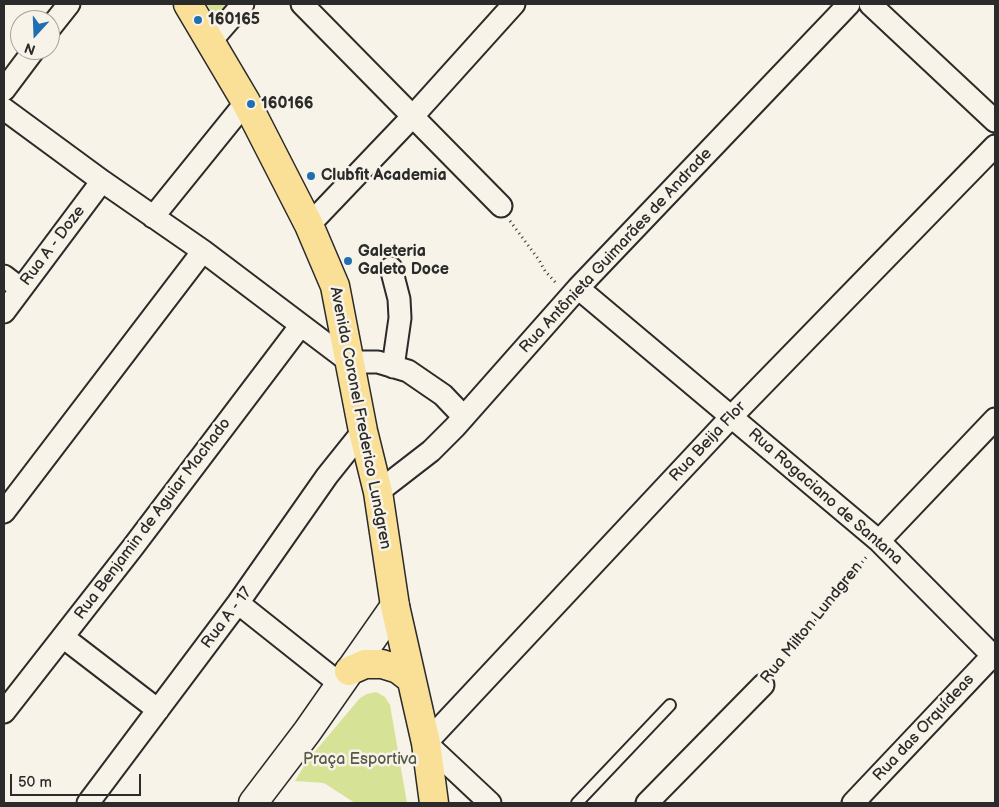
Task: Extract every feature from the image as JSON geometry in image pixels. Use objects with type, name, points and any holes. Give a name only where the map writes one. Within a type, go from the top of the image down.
[{"type":"main road","name":"Avenida Coronel Frederico Lundgren","points":[[188,4],[246,102],[309,226],[335,286],[363,431],[378,492],[395,606],[426,743],[434,803]]},
{"type":"main road","points":[[344,677],[365,664],[382,664],[398,668],[411,679]]},
{"type":"street","points":[[60,15],[69,4]]},
{"type":"street","points":[[210,42],[243,4]]},
{"type":"street","points":[[302,4],[501,206]]},
{"type":"street","points":[[309,226],[413,116],[514,4]]},
{"type":"street","name":"Rua Antônieta Guimarães de Andrade","points":[[378,492],[431,451],[464,417],[574,293],[849,4]]},
{"type":"street","points":[[870,4],[995,121]]},
{"type":"street","points":[[4,90],[26,60]]},
{"type":"street","points":[[153,217],[246,102]]},
{"type":"street","points":[[4,108],[102,181],[203,250],[350,362],[378,362],[408,371],[443,395],[464,417]]},
{"type":"street","name":"Rua Beija Flor","points":[[426,743],[732,416],[995,146]]},
{"type":"street","name":"Rua A - Doze","points":[[4,312],[102,181]]},
{"type":"street","points":[[4,512],[203,250]]},
{"type":"street","points":[[391,268],[399,299],[400,318],[393,367]]},
{"type":"street","points":[[4,276],[21,289]]},
{"type":"street","name":"Rua Rogaciano de Santana","points":[[574,293],[732,416],[879,541],[995,655]]},
{"type":"street","name":"Rua Benjamin de Aguiar Machado","points":[[5,707],[63,637],[301,325]]},
{"type":"street","points":[[879,541],[995,419]]},
{"type":"street","name":"Rua A - 17","points":[[99,799],[158,710],[238,604],[327,476],[363,431]]},
{"type":"street","points":[[238,604],[344,677]]},
{"type":"street","points":[[253,803],[307,732],[395,606]]},
{"type":"street","points":[[63,637],[158,710]]},
{"type":"street","name":"Rua das Orquídeas","points":[[853,803],[995,655]]},
{"type":"street","name":"Rua Milton Lundgren","points":[[647,803],[763,685]]},
{"type":"street","points":[[426,743],[490,803]]},
{"type":"lane","points":[[576,803],[670,704]]},
{"type":"path","points":[[501,206],[515,230],[540,260],[544,271],[574,293]]},
{"type":"path","name":"Rua Milton Lundgren","points":[[763,685],[879,541]]},
{"type":"green space","points":[[206,4],[231,4],[216,19]]},
{"type":"green space","name":"Praça Esportiva","points":[[376,692],[385,697],[390,705],[407,803],[355,803],[324,783],[295,781],[307,761],[360,698]]},
{"type":"place","name":"160165","points":[[198,20]]},
{"type":"place","name":"160166","points":[[251,104]]},
{"type":"place","name":"Clubfit Academia","points":[[311,176]]},
{"type":"place","name":"Galeteria Galeto Doce","points":[[348,261]]}]
